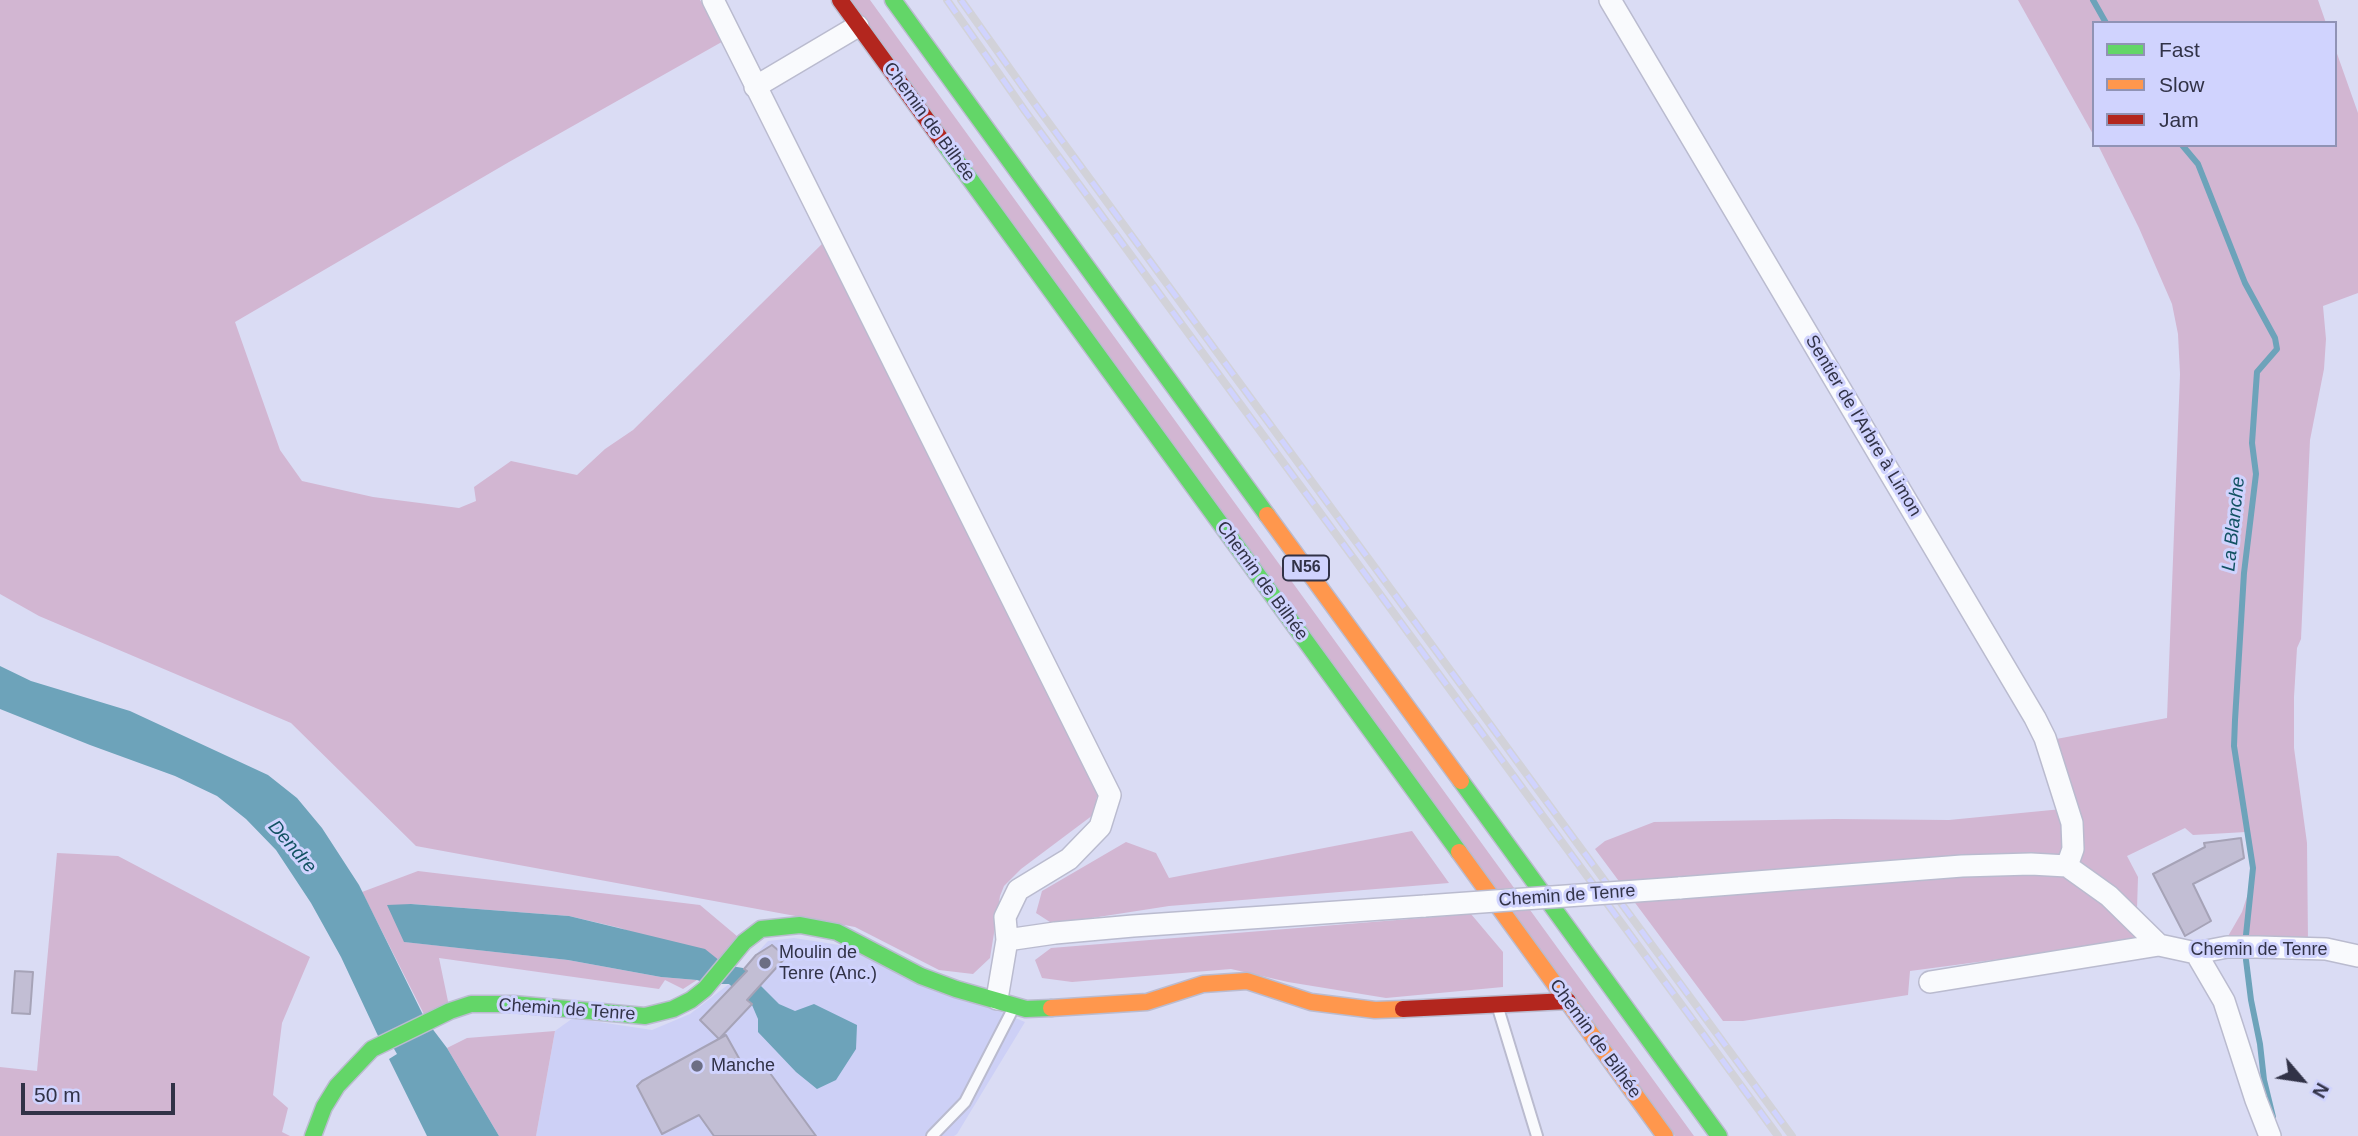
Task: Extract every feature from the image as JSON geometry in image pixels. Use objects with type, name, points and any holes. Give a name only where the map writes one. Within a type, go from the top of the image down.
[{"type":"main road","name":"Chemin de Bilhée","points":[[840,0],[1665,1136]]},
{"type":"main road","name":"N56","points":[[893,0],[1719,1136]]},
{"type":"main road","name":"Chemin de Tenre","points":[[313,1136],[324,1107],[337,1086],[372,1049],[442,1016],[471,1004],[513,1004],[645,1016],[681,1007],[705,989],[744,942],[761,929],[800,925],[837,932],[921,976],[1026,1009],[1147,1002],[1203,984],[1247,981],[1311,1002],[1376,1010],[1568,1001]]},
{"type":"street","points":[[713,0],[1110,795],[1100,827],[1069,859],[1018,890],[1005,916],[1006,1002]]},
{"type":"street","name":"Sentier de l'Arbre à Limon","points":[[1610,0],[2035,718],[2045,738],[2072,823],[2073,849],[2067,866]]},
{"type":"street","points":[[755,87],[858,26]]},
{"type":"street","name":"Chemin de Tenre","points":[[1007,940],[1133,926],[1962,866],[2067,866]]},
{"type":"street","points":[[2067,866],[2109,897],[2159,945]]},
{"type":"street","name":"Chemin de Tenre","points":[[1930,982],[2159,945],[2196,953],[2227,947],[2258,947],[2326,949],[2358,956]]},
{"type":"street","points":[[2196,953],[2224,1001],[2270,1136]]},
{"type":"lane","points":[[932,1136],[965,1102],[1006,1002]]},
{"type":"lane","points":[[1497,1006],[1536,1136]]},
{"type":"shaded area","points":[[0,0],[700,0],[727,39],[235,322],[280,450],[302,481],[373,497],[459,508],[476,501],[474,487],[511,461],[577,475],[605,449],[633,430],[824,242],[1098,792],[1093,815],[1021,869],[1004,886],[990,958],[973,974],[939,970],[855,927],[416,846],[291,723],[39,616],[0,594]]},
{"type":"shaded area","points":[[851,0],[870,0],[1694,1136],[1675,1136]]},
{"type":"shaded area","points":[[2018,0],[2318,0],[2325,21],[2092,21],[2092,132]]},
{"type":"shaded area","points":[[2337,54],[2358,113],[2358,293],[2323,306],[2326,339],[2324,369],[2310,440],[2301,639],[2297,648],[2294,697],[2294,748],[2307,843],[2308,942],[2227,938],[2242,912],[2254,875],[2246,832],[2193,835],[2185,828],[2127,856],[2138,877],[2136,941],[1910,971],[1908,995],[1743,1021],[1723,1021],[1595,849],[1605,841],[1654,822],[1949,820],[2062,809],[2051,740],[2167,718],[2180,374],[2178,334],[2172,304],[2139,228],[2099,147],[2337,147]]},
{"type":"shaded area","points":[[1412,831],[1449,883],[1169,906],[1053,924],[1036,913],[1042,891],[1126,842],[1156,853],[1169,878]]},
{"type":"shaded area","points":[[57,853],[118,856],[310,957],[282,1023],[273,1095],[288,1108],[282,1132],[290,1136],[0,1136],[0,1067],[37,1071]]},
{"type":"shaded area","points":[[418,871],[700,905],[744,942],[725,965],[620,928],[569,916],[411,904],[405,942],[568,960],[661,977],[697,980],[683,989],[665,980],[659,989],[439,958],[450,1011],[428,1022],[362,892]]},
{"type":"shaded area","points":[[1471,914],[1503,952],[1503,987],[1386,998],[1288,982],[1231,969],[1072,982],[1042,978],[1035,960],[1051,948]]},
{"type":"shaded area","points":[[794,938],[839,945],[1025,1022],[957,1134],[536,1136],[555,1031],[573,1018],[652,1030],[690,1014],[729,984],[768,941]]},
{"type":"shaded area","points":[[555,1031],[536,1136],[499,1136],[447,1048],[467,1038]]},
{"type":"water","name":"Dendre","points":[[0,666],[31,681],[130,711],[268,775],[297,798],[322,828],[359,885],[425,1019],[447,1048],[499,1136],[427,1136],[389,1059],[397,1054],[386,1035],[379,1038],[341,957],[311,903],[276,850],[246,819],[217,796],[175,776],[0,709]]},
{"type":"water","points":[[411,904],[569,916],[705,949],[725,965],[743,968],[779,1004],[795,1011],[814,1004],[857,1025],[856,1049],[836,1080],[817,1089],[796,1072],[758,1032],[758,1019],[752,1005],[729,984],[661,977],[568,960],[404,942],[387,905]]},
{"type":"building","points":[[2241,838],[2244,858],[2193,884],[2211,921],[2185,936],[2153,874],[2205,847],[2204,843]]},
{"type":"building","points":[[772,945],[786,957],[747,1000],[752,1004],[719,1039],[700,1020],[747,971],[744,969],[756,955]]},
{"type":"building","points":[[15,971],[33,972],[30,1014],[12,1013]]},
{"type":"building","points":[[726,1035],[745,1069],[759,1058],[816,1136],[714,1136],[699,1115],[662,1134],[637,1086]]},
{"type":"waterway","name":"La Blanche","points":[[2093,0],[2105,21]]},
{"type":"waterway","name":"La Blanche","points":[[2184,147],[2198,164],[2245,283],[2275,338],[2277,349],[2257,372],[2252,443],[2256,474],[2244,573],[2235,720],[2234,746],[2253,868],[2246,935]]},
{"type":"waterway","points":[[2246,960],[2264,1080],[2273,1117]]},
{"type":"railway","points":[[947,0],[1025,111],[1778,1136]]},
{"type":"railway","points":[[961,0],[1792,1136]]},
{"type":"traffic: fast","points":[[893,0],[1267,515]]},
{"type":"traffic: fast","points":[[943,142],[1459,852]]},
{"type":"traffic: fast","points":[[1461,781],[1719,1136]]},
{"type":"traffic: fast","points":[[313,1136],[324,1107],[337,1086],[372,1049],[450,1011],[471,1004],[513,1004],[645,1016],[673,1009],[705,989],[744,942],[761,929],[800,925],[837,932],[921,976],[956,989],[1026,1009],[1051,1008]]},
{"type":"traffic: slow","points":[[1267,515],[1461,781]]},
{"type":"traffic: slow","points":[[1459,852],[1665,1136]]},
{"type":"traffic: slow","points":[[1051,1008],[1147,1002],[1203,984],[1247,981],[1311,1002],[1375,1010],[1403,1009]]},
{"type":"traffic: jam","points":[[840,0],[943,142]]},
{"type":"traffic: jam","points":[[1403,1009],[1568,1001]]},
{"type":"place","name":"Moulin de Tenre (Anc.)","points":[[765,963]]},
{"type":"place","name":"Manche","points":[[697,1066]]}]
